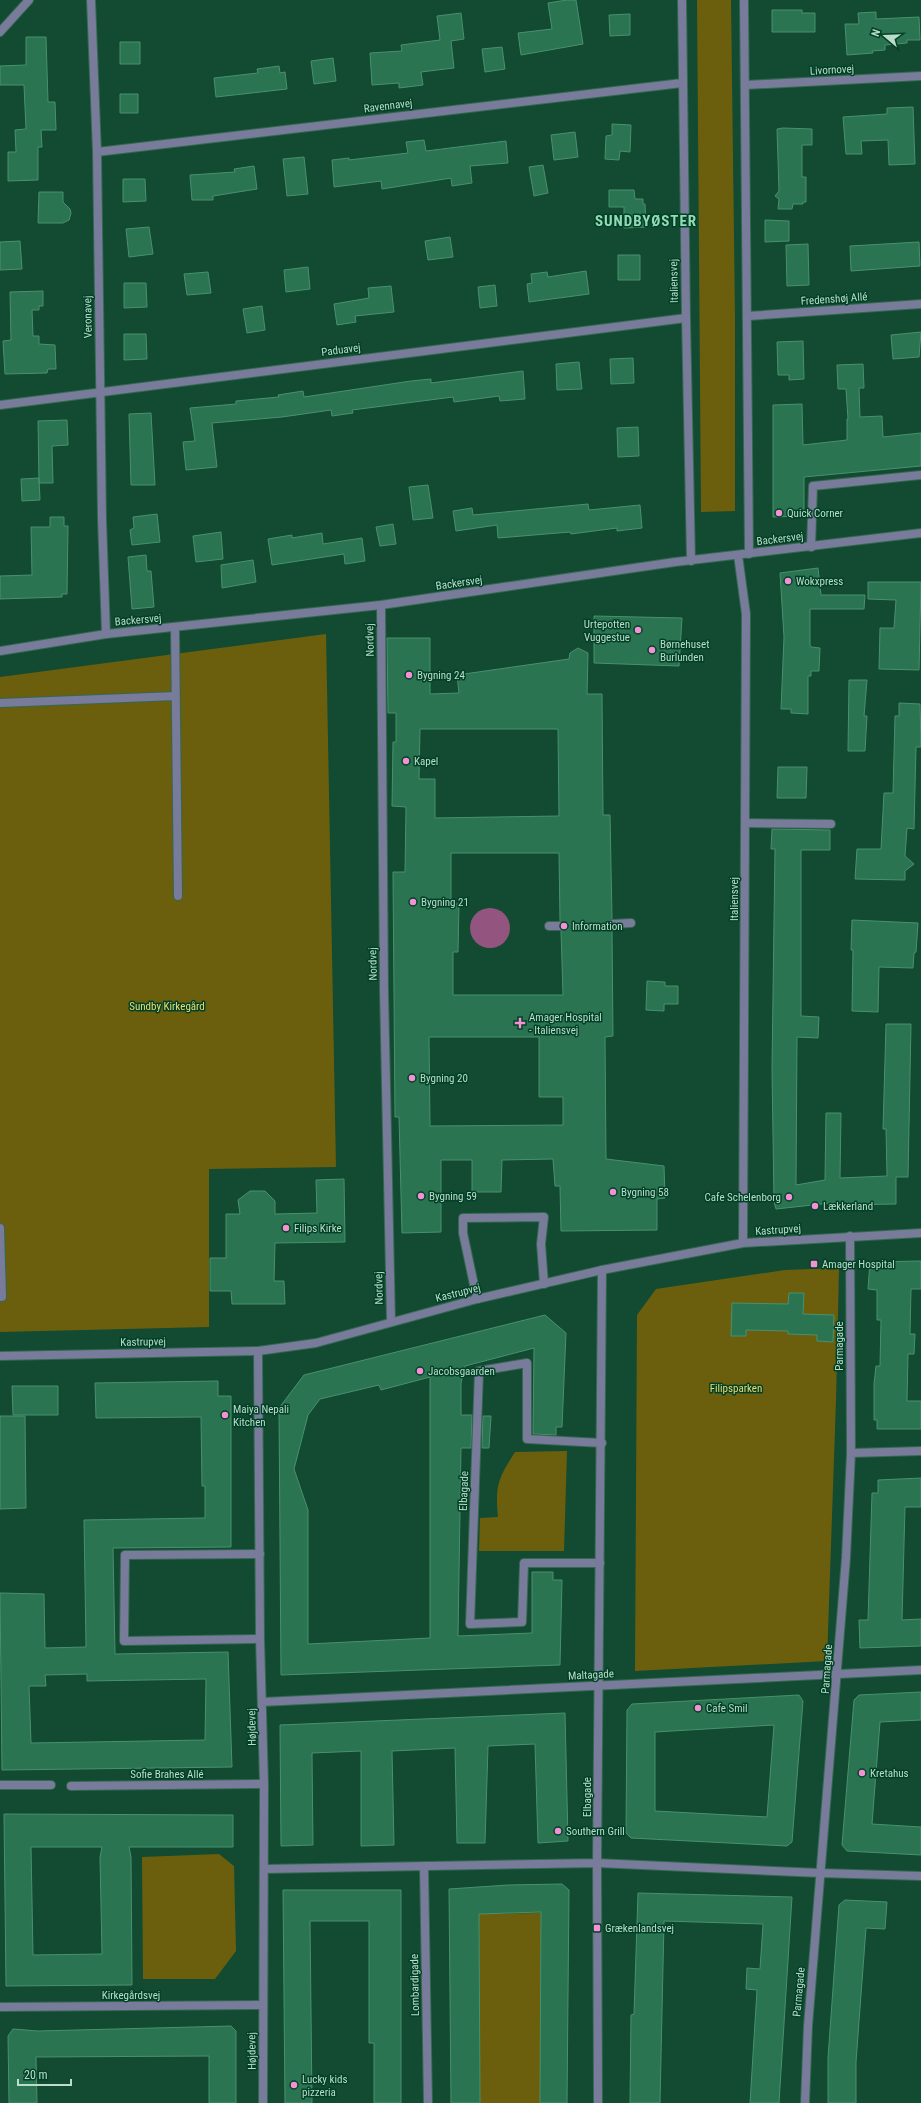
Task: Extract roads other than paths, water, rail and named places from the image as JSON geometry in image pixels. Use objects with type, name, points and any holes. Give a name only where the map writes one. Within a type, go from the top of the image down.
[{"type":"street","points":[[0,32],[29,0]]},
{"type":"street","name":"Veronavej","points":[[91,0],[97,152],[100,391],[106,634]]},
{"type":"street","name":"Italiensvej","points":[[682,0],[682,83],[691,561]]},
{"type":"street","points":[[744,0],[748,316],[748,554]]},
{"type":"street","name":"Livornovej","points":[[745,85],[921,76]]},
{"type":"street","name":"Ravennavej","points":[[97,152],[682,83]]},
{"type":"street","name":"Fredenshøj Allé","points":[[748,316],[921,304]]},
{"type":"street","name":"Paduavej","points":[[0,405],[100,391],[686,318]]},
{"type":"street","points":[[811,547],[813,486],[921,475]]},
{"type":"street","name":"Backersvej","points":[[0,651],[106,634],[175,628],[381,605],[691,561],[921,533]]},
{"type":"street","name":"Italiensvej","points":[[738,555],[746,614],[743,1243]]},
{"type":"street","name":"Nordvej","points":[[381,605],[384,990],[391,1322]]},
{"type":"street","points":[[175,628],[178,896]]},
{"type":"street","points":[[0,703],[176,696]]},
{"type":"street","points":[[745,823],[831,824]]},
{"type":"street","points":[[612,924],[631,923]]},
{"type":"street","points":[[549,926],[560,926]]},
{"type":"street","points":[[477,1299],[464,1233],[463,1218],[544,1217],[541,1244],[544,1284]]},
{"type":"street","points":[[0,1228],[2,1296],[0,1296]]},
{"type":"street","name":"Kastrupvej","points":[[0,1356],[258,1351],[316,1343],[477,1299],[602,1270],[743,1243],[921,1233]]},
{"type":"street","name":"Parmagade","points":[[805,2103],[808,2026],[846,1558],[850,1453],[850,1236]]},
{"type":"street","name":"Elbagade","points":[[598,2103],[597,1863],[602,1443],[602,1270]]},
{"type":"street","name":"Højdevej","points":[[258,1351],[260,1639],[264,1784],[262,2005],[263,2103]]},
{"type":"street","name":"Elbagade","points":[[600,1563],[524,1563],[522,1622],[470,1624],[479,1372],[527,1363],[527,1439],[602,1443]]},
{"type":"street","points":[[850,1453],[921,1451]]},
{"type":"street","points":[[260,1554],[125,1555],[124,1641],[260,1639]]},
{"type":"street","name":"Maltagade","points":[[262,1702],[921,1670]]},
{"type":"street","name":"Sofie Brahes Allé","points":[[71,1786],[264,1784]]},
{"type":"street","points":[[0,1785],[51,1785]]},
{"type":"street","points":[[264,1869],[597,1863],[921,1876]]},
{"type":"street","name":"Lombardigade","points":[[424,1866],[428,2103]]},
{"type":"street","name":"Kirkegårdsvej","points":[[0,2007],[262,2005]]},
{"type":"place","name":"Quick Corner","points":[[779,513]]},
{"type":"place","name":"Wokxpress","points":[[788,581]]},
{"type":"place","name":"Urtepotten Vuggestue","points":[[638,630]]},
{"type":"place","name":"Børnehuset Burlunden","points":[[652,650]]},
{"type":"place","name":"Bygning 24","points":[[409,675]]},
{"type":"place","name":"Kapel","points":[[406,761]]},
{"type":"place","name":"Bygning 21","points":[[413,902]]},
{"type":"place","name":"Information","points":[[564,926]]},
{"type":"place","name":"Amager Hospital - Italiensvej","points":[[520,1023]]},
{"type":"place","name":"Bygning 20","points":[[412,1078]]},
{"type":"place","name":"Bygning 58","points":[[613,1192]]},
{"type":"place","name":"Bygning 59","points":[[421,1196]]},
{"type":"place","name":"Cafe Schelenborg","points":[[789,1197]]},
{"type":"place","name":"Lækkerland","points":[[815,1206]]},
{"type":"place","name":"Filips Kirke","points":[[286,1228]]},
{"type":"place","name":"Amager Hospital","points":[[814,1264]]},
{"type":"place","name":"Jacobsgaarden","points":[[420,1371]]},
{"type":"place","name":"Maiya Nepali Kitchen","points":[[225,1415]]},
{"type":"place","name":"Cafe Smil","points":[[698,1708]]},
{"type":"place","name":"Kretahus","points":[[862,1773]]},
{"type":"place","name":"Southern Grill","points":[[558,1831]]},
{"type":"place","name":"Grækenlandsvej","points":[[597,1928]]},
{"type":"place","name":"Lucky kids pizzeria","points":[[294,2085]]},
{"type":"district","name":"SUNDBYØSTER","points":[[646,221]]},
{"type":"park label","name":"Sundby Kirkegård","points":[[167,1006]]},
{"type":"park label","name":"Filipsparken","points":[[736,1388]]}]
